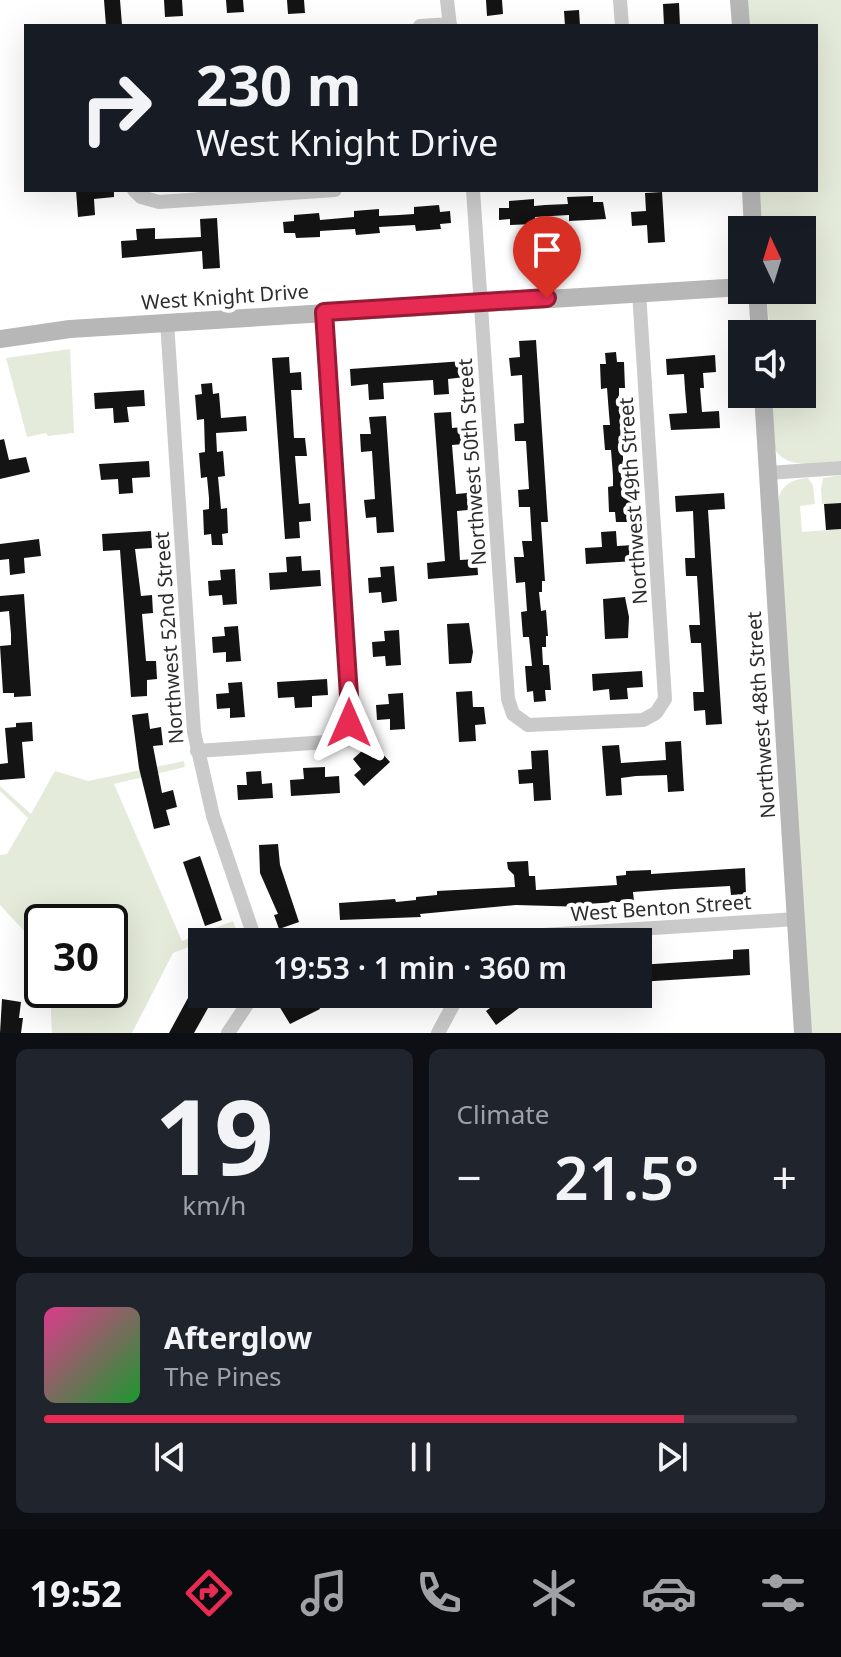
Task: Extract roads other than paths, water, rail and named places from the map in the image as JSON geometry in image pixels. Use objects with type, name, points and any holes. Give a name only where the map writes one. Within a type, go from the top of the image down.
[{"type":"main road","points":[[739,0],[741,24]]},
{"type":"main road","points":[[751,192],[752,216]]},
{"type":"main road","name":"West Knight Drive","points":[[0,339],[70,329],[167,322],[728,288]]},
{"type":"main road","name":"Northwest 48th Street","points":[[764,408],[803,1033]]},
{"type":"street","points":[[447,0],[450,24]]},
{"type":"street","points":[[620,0],[622,24]]},
{"type":"street","points":[[136,192],[141,197],[159,202],[306,192]]},
{"type":"street","name":"Northwest 50th Street","points":[[473,192],[508,699],[513,714],[526,725]]},
{"type":"street","name":"Northwest 49th Street","points":[[526,725],[540,727],[643,720],[662,706],[666,688],[639,292]]},
{"type":"street","points":[[197,751],[327,742],[337,739],[347,726],[350,711],[324,312]]},
{"type":"street","name":"Northwest 52nd Street","points":[[167,322],[197,751],[213,816],[251,928]]},
{"type":"street","points":[[768,473],[841,468]]},
{"type":"street","name":"West Benton Street","points":[[652,929],[796,919]]},
{"type":"street","points":[[228,1033],[245,1008]]},
{"type":"street","points":[[438,1033],[451,1008]]}]
